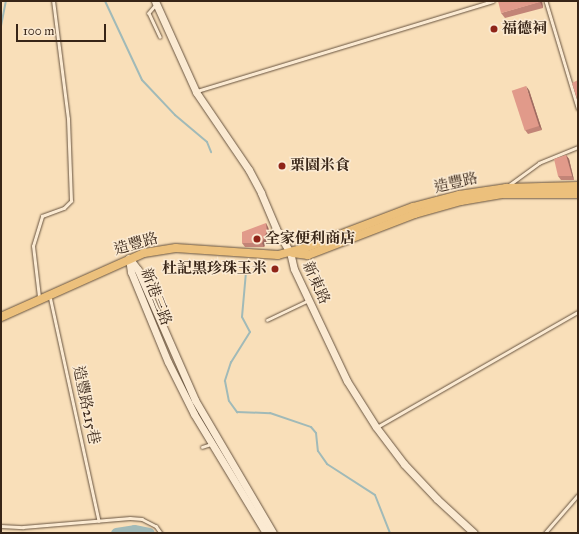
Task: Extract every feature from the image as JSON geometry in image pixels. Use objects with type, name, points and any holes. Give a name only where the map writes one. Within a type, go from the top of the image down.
[{"type":"main road","name":"新東路","points":[[156,3],[196,92],[249,170],[290,252],[294,270],[347,381],[376,428],[423,484],[474,533]]},
{"type":"main road","points":[[516,191],[578,186]]},
{"type":"main road","name":"造豐路","points":[[1,317],[129,258],[176,248],[278,255],[290,252],[308,255],[415,214],[460,201],[505,191],[516,191]]},
{"type":"main road","points":[[516,191],[578,194]]},
{"type":"main road","name":"新港三路","points":[[129,258],[138,270],[192,394],[273,533]]},
{"type":"main road","name":"新港三路","points":[[129,258],[131,272],[168,362],[210,444],[266,533]]},
{"type":"lane","points":[[39,300],[33,246],[42,216],[64,208],[71,201],[68,119],[53,1]]},
{"type":"lane","points":[[196,92],[493,1]]},
{"type":"lane","points":[[546,1],[578,108]]},
{"type":"lane","points":[[156,3],[149,13],[160,37]]},
{"type":"lane","points":[[505,191],[539,163],[578,147]]},
{"type":"lane","name":"造豐路215巷","points":[[49,294],[99,521]]},
{"type":"lane","points":[[267,320],[309,300]]},
{"type":"lane","points":[[376,428],[578,312]]},
{"type":"lane","points":[[202,447],[219,441]]},
{"type":"lane","points":[[545,533],[578,495]]},
{"type":"lane","points":[[1,526],[23,527],[142,519],[156,526],[161,533]]},
{"type":"building","points":[[498,1],[539,1],[540,2],[501,13]]},
{"type":"building","points":[[578,80],[578,102],[572,83]]},
{"type":"building","points":[[526,86],[539,126],[525,131],[512,91]]},
{"type":"building","points":[[566,155],[572,176],[558,176],[554,159]]},
{"type":"building","points":[[266,223],[267,231],[262,243],[242,243],[242,232]]},
{"type":"waterway","points":[[1,26],[6,1]]},
{"type":"waterway","points":[[105,1],[142,80],[175,115],[207,142],[211,152]]},
{"type":"waterway","points":[[246,272],[242,317],[250,332],[231,362],[225,381],[229,401],[237,412],[270,413],[311,427],[316,433],[318,451],[327,464],[375,495],[390,533]]},
{"type":"waterway","points":[[116,533],[134,530],[149,533]]},
{"type":"place","name":"福德祠","points":[[494,29]]},
{"type":"place","name":"栗園米食","points":[[282,166]]},
{"type":"place","name":"全家便利商店","points":[[257,239]]},
{"type":"place","name":"杜記黑珍珠玉米","points":[[275,269]]}]
